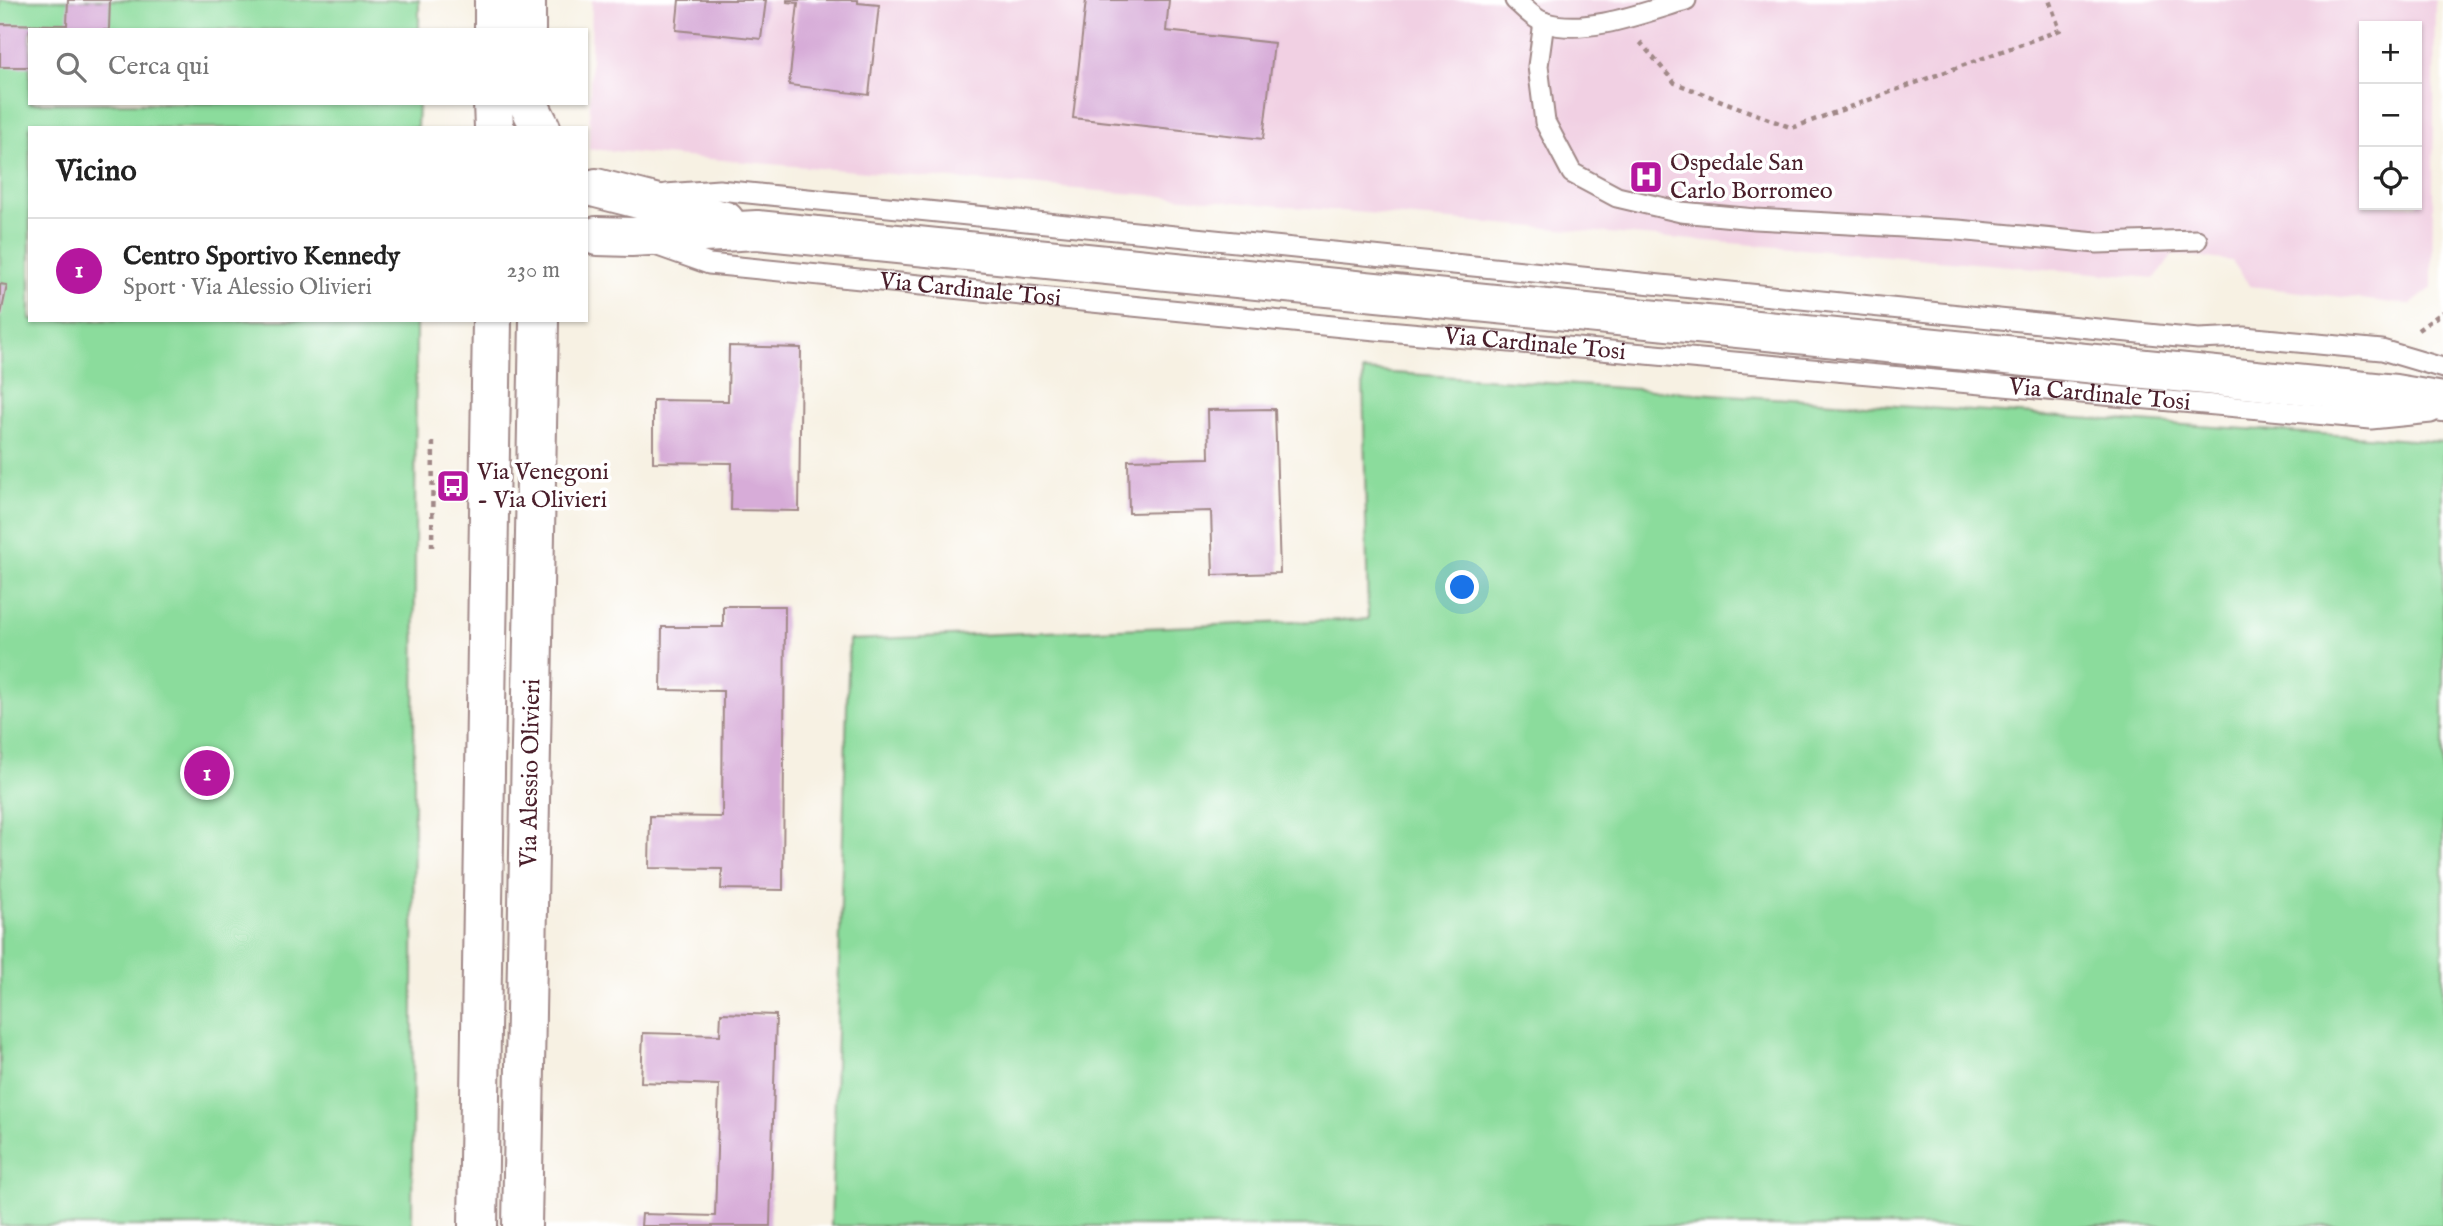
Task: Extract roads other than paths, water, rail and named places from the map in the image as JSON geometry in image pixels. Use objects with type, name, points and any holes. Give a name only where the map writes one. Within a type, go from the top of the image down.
[{"type":"street","points":[[494,0],[494,28]]},
{"type":"street","points":[[526,0],[526,28]]},
{"type":"street","points":[[493,105],[494,126]]},
{"type":"street","points":[[529,105],[540,126]]},
{"type":"street","points":[[591,181],[601,212],[605,242]]},
{"type":"street","name":"Via Cardinale Tosi","points":[[591,181],[757,230],[818,255],[1345,289],[2395,394],[2443,402]]},
{"type":"street","name":"Via Cardinale Tosi","points":[[605,242],[757,230]]},
{"type":"street","name":"Via Alessio Olivieri","points":[[478,1226],[492,322]]},
{"type":"street","name":"Via Alessio Olivieri","points":[[522,1226],[539,322]]},
{"type":"street","name":"Via Cardinale Tosi","points":[[2395,394],[2443,385]]},
{"type":"lane","points":[[1515,0],[1544,22],[1581,26],[1629,17],[1686,0]]},
{"type":"lane","points":[[1544,22],[1538,66],[1545,122],[1572,173],[1617,197],[1681,212],[1755,219],[1958,230],[2097,243],[2197,240]]},
{"type":"lane","name":"Via Cardinale Tosi","points":[[635,196],[719,190],[2198,339],[2244,337],[2382,350],[2443,368]]},
{"type":"lane","name":"Via Cardinale Tosi","points":[[605,242],[709,264],[818,255],[1343,327],[2371,419],[2443,412]]},
{"type":"lane","points":[[1343,327],[1345,289]]},
{"type":"place","name":"Ospedale San Carlo Borromeo","points":[[1646,177]]},
{"type":"place","name":"Via Venegoni - Via Olivieri","points":[[453,486]]},
{"type":"place","name":"Centro Sportivo Kennedy","points":[[207,773]]}]
